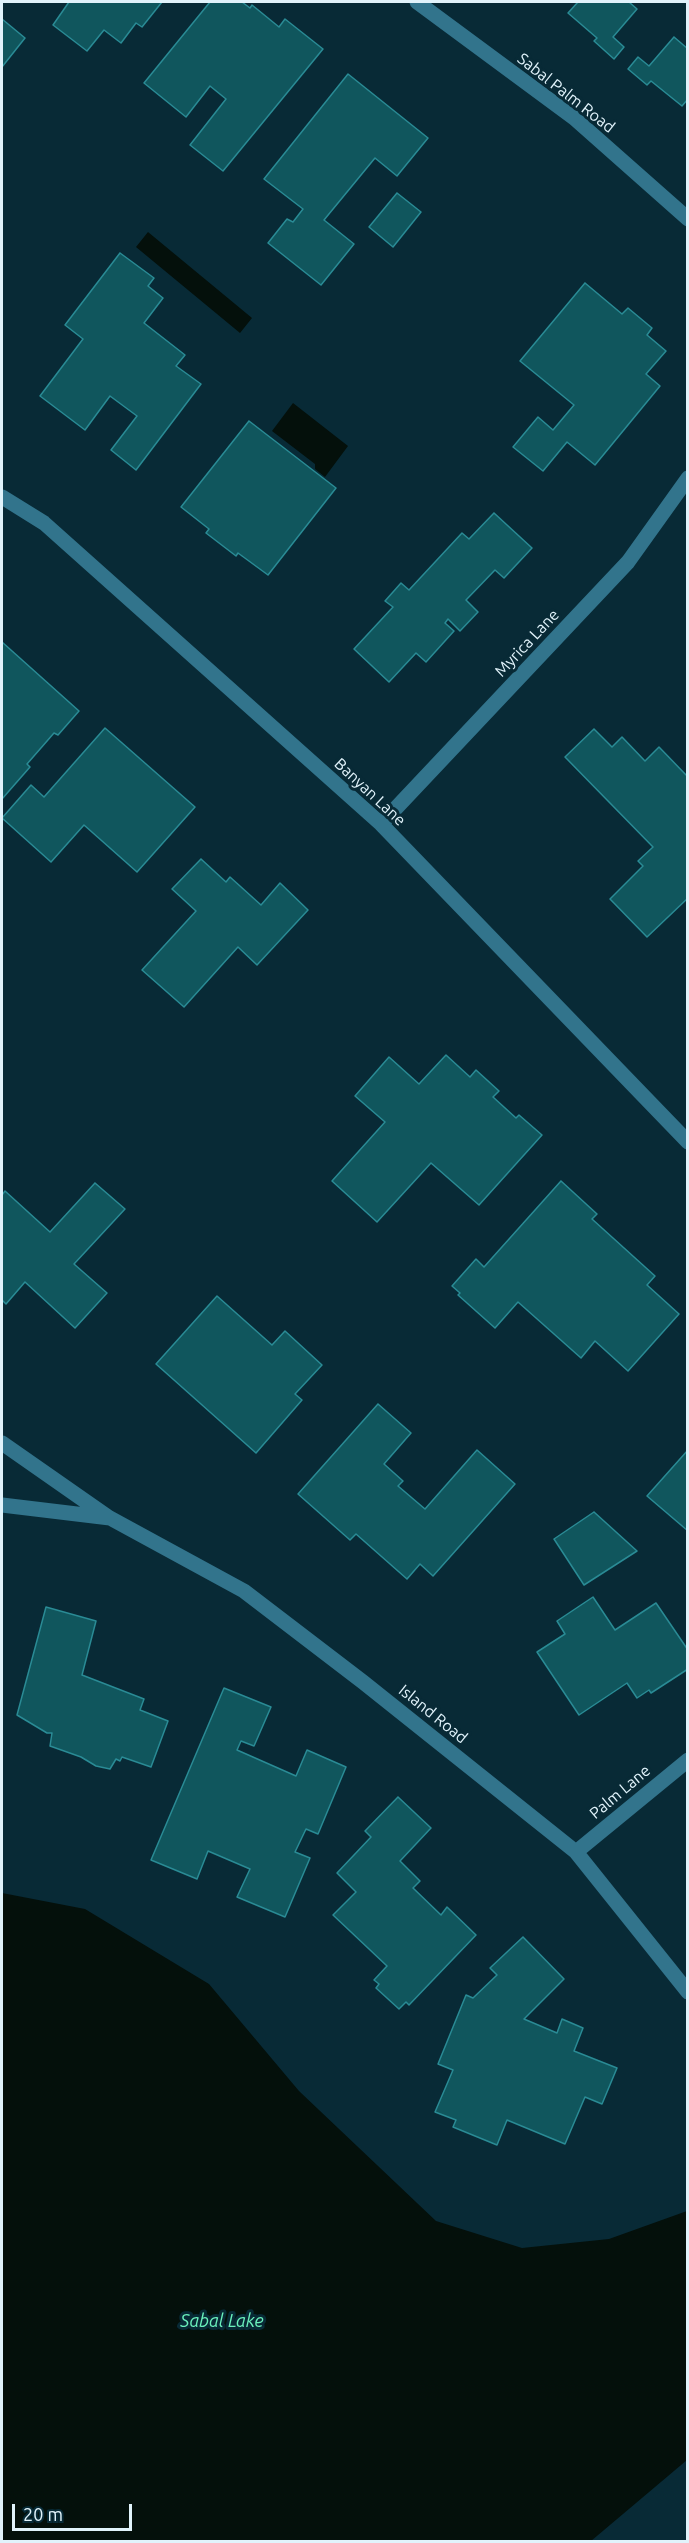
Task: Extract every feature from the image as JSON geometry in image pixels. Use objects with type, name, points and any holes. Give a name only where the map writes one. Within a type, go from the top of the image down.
[{"type":"street","name":"Sabal Palm Road","points":[[417,2],[573,118],[687,219]]},
{"type":"street","name":"Myrica Lane","points":[[381,824],[628,562],[687,478]]},
{"type":"street","name":"Banyan Lane","points":[[2,497],[44,523],[381,824],[687,1142]]},
{"type":"street","name":"Island Road","points":[[2,1443],[110,1518],[244,1592],[363,1682],[576,1852],[687,1992]]},
{"type":"street","name":"Island Road","points":[[2,1505],[110,1518]]},
{"type":"street","name":"Palm Lane","points":[[576,1852],[687,1760]]},
{"type":"water","points":[[148,232],[252,318],[240,333],[136,247]]},
{"type":"water","points":[[293,403],[348,446],[325,477],[315,469],[315,464],[272,431]]},
{"type":"water","name":"Sabal Lake","points":[[2,1893],[85,1909],[209,1984],[299,2091],[436,2221],[522,2248],[609,2239],[687,2211],[687,2460],[591,2541],[2,2541]]},
{"type":"building","points":[[69,2],[162,2],[142,27],[136,23],[121,43],[104,30],[87,51],[53,25]]},
{"type":"building","points":[[210,2],[242,2],[250,8],[252,5],[279,27],[285,19],[323,49],[223,171],[190,145],[226,99],[210,86],[186,117],[144,83]]},
{"type":"building","points":[[578,2],[629,2],[637,9],[613,37],[624,47],[614,59],[594,41],[597,38],[568,13]]},
{"type":"building","points":[[2,19],[25,38],[2,67]]},
{"type":"building","points":[[674,37],[688,49],[688,99],[682,106],[651,81],[647,85],[628,69],[638,57],[649,66]]},
{"type":"building","points":[[348,74],[428,138],[397,176],[375,158],[324,220],[354,244],[321,285],[268,243],[287,219],[293,222],[303,209],[264,179]]},
{"type":"building","points":[[397,193],[421,212],[393,247],[369,227]]},
{"type":"building","points":[[120,253],[154,278],[148,286],[163,298],[144,323],[185,355],[176,366],[201,384],[136,470],[111,450],[137,416],[110,396],[85,430],[40,396],[83,339],[65,325]]},
{"type":"building","points":[[585,283],[622,314],[628,308],[652,328],[647,335],[666,351],[646,374],[660,386],[595,465],[567,442],[543,471],[513,447],[538,417],[553,430],[574,405],[520,361]]},
{"type":"building","points":[[249,421],[336,488],[268,575],[238,553],[236,556],[206,533],[209,529],[181,507]]},
{"type":"building","points":[[494,513],[532,548],[504,578],[495,570],[466,600],[478,612],[460,631],[448,619],[445,623],[454,631],[426,662],[416,653],[389,682],[354,649],[393,607],[385,601],[401,583],[409,590],[462,533],[469,539]]},
{"type":"building","points":[[2,642],[79,711],[58,735],[54,733],[27,764],[30,767],[2,799]]},
{"type":"building","points":[[105,728],[195,807],[137,872],[84,825],[51,862],[2,818],[31,785],[44,797]]},
{"type":"building","points":[[594,729],[612,747],[622,737],[645,761],[659,747],[688,777],[688,898],[647,937],[610,899],[643,866],[638,861],[653,847],[565,757]]},
{"type":"building","points":[[201,859],[226,882],[230,877],[261,905],[280,883],[308,910],[257,965],[238,947],[184,1007],[142,970],[196,911],[172,889]]},
{"type":"building","points":[[446,1055],[470,1077],[476,1070],[499,1091],[493,1097],[516,1118],[519,1115],[542,1135],[479,1205],[431,1163],[377,1222],[332,1181],[385,1122],[355,1096],[389,1057],[419,1084]]},
{"type":"building","points":[[561,1181],[597,1214],[592,1219],[655,1276],[647,1285],[679,1314],[628,1371],[595,1341],[581,1358],[518,1302],[495,1328],[458,1295],[460,1293],[452,1286],[476,1259],[484,1267]]},
{"type":"building","points":[[95,1183],[125,1209],[74,1264],[107,1293],[75,1328],[25,1282],[6,1304],[2,1300],[2,1195],[5,1191],[50,1232]]},
{"type":"building","points":[[217,1296],[272,1345],[285,1331],[322,1365],[295,1394],[302,1400],[256,1453],[156,1364]]},
{"type":"building","points":[[378,1404],[411,1433],[384,1464],[403,1481],[398,1486],[425,1509],[477,1450],[515,1484],[433,1576],[420,1564],[407,1579],[356,1534],[350,1540],[298,1494]]},
{"type":"building","points":[[688,1450],[688,1531],[647,1496]]},
{"type":"building","points":[[594,1512],[637,1551],[584,1585],[554,1539]]},
{"type":"building","points":[[593,1597],[615,1630],[656,1603],[688,1650],[688,1669],[651,1693],[649,1690],[637,1698],[627,1683],[579,1715],[537,1652],[565,1634],[557,1621]]},
{"type":"building","points":[[46,1607],[96,1621],[82,1675],[144,1699],[140,1710],[168,1721],[151,1767],[122,1757],[120,1761],[116,1759],[110,1769],[96,1766],[81,1757],[50,1746],[52,1733],[47,1733],[17,1715]]},
{"type":"building","points":[[224,1688],[271,1707],[254,1746],[241,1741],[237,1750],[296,1776],[307,1750],[346,1767],[318,1834],[306,1829],[295,1852],[310,1858],[285,1917],[237,1897],[250,1869],[208,1851],[197,1879],[151,1860]]},
{"type":"building","points":[[398,1797],[431,1828],[400,1861],[420,1881],[413,1888],[441,1915],[447,1907],[476,1935],[409,2005],[406,2002],[399,2009],[376,1988],[379,1984],[374,1980],[387,1966],[333,1915],[356,1892],[337,1873],[371,1837],[365,1831]]},
{"type":"building","points":[[523,1937],[564,1979],[524,2019],[557,2033],[562,2019],[583,2028],[574,2051],[617,2068],[602,2104],[585,2097],[565,2144],[507,2120],[497,2145],[453,2127],[456,2120],[435,2112],[453,2070],[438,2064],[466,1995],[473,1998],[497,1975],[490,1968]]}]
